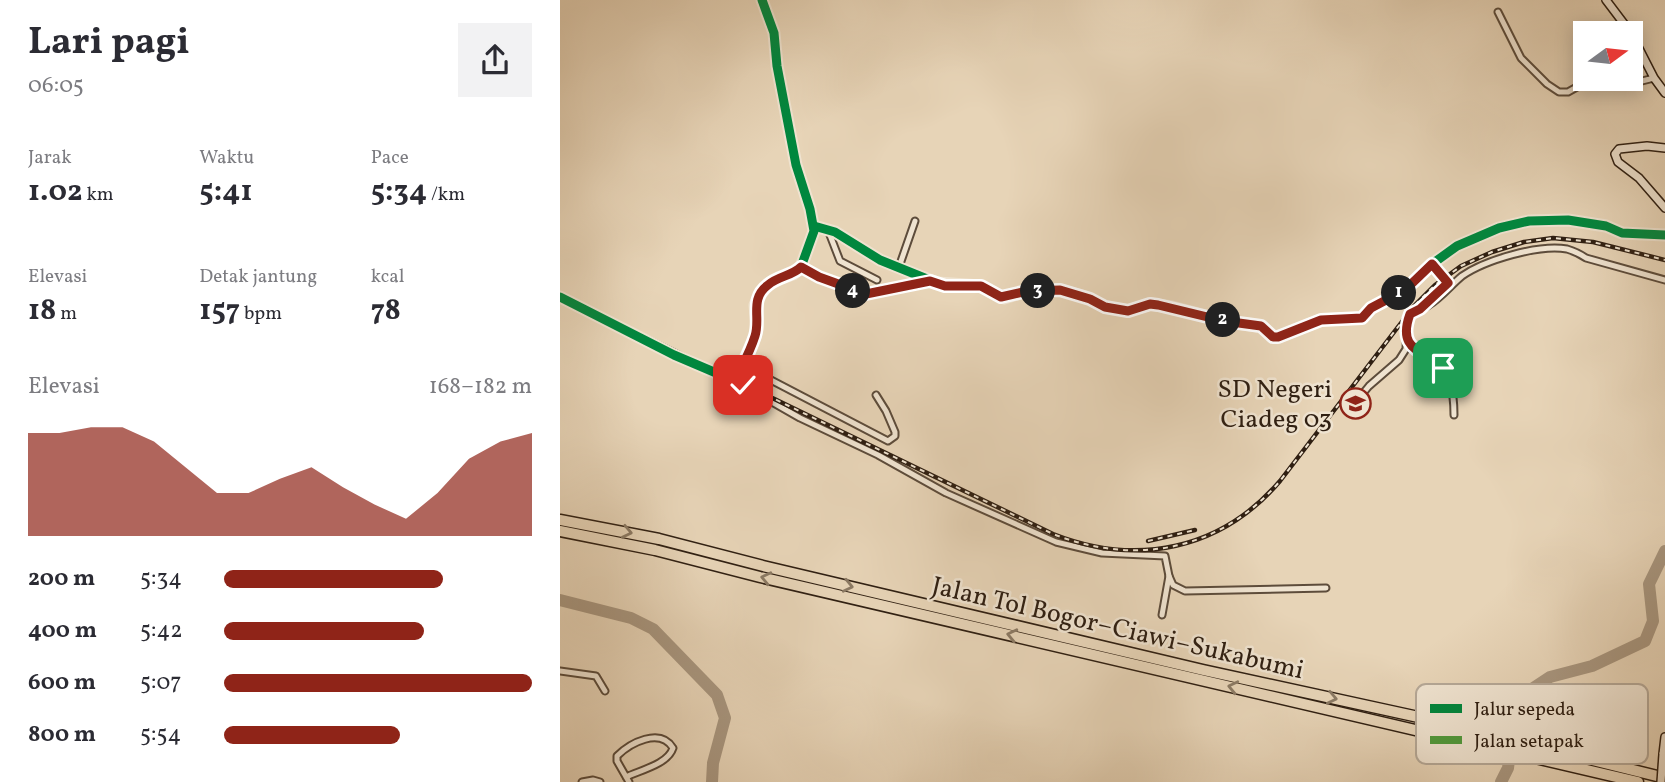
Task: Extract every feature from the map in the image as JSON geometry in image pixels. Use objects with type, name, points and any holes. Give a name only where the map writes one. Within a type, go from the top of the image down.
[{"type":"highway","name":"Jalan Tol Bogor–Ciawi–Sukabumi","points":[[560,520],[659,539],[1203,670],[1416,716]]},
{"type":"highway","name":"Jalan Tol Bogor–Ciawi–Sukabumi","points":[[560,531],[655,550],[760,577],[1416,728]]},
{"type":"highway","name":"Jalan Tol Bogor–Ciawi–Sukabumi","points":[[1575,764],[1633,777],[1665,778]]},
{"type":"highway","name":"Jalan Tol Bogor–Ciawi–Sukabumi","points":[[1587,764],[1633,777]]},
{"type":"street","points":[[735,381],[756,331],[755,305],[760,295],[769,284],[793,274],[801,267],[814,226],[796,164],[777,66],[774,33],[762,0]]},
{"type":"street","points":[[1606,0],[1631,33],[1654,78],[1665,93]]},
{"type":"street","points":[[1498,12],[1521,58],[1559,92],[1568,92],[1584,83],[1622,86],[1654,78]]},
{"type":"street","points":[[1665,149],[1634,146],[1619,149],[1615,154],[1618,162],[1639,178],[1665,208]]},
{"type":"street","points":[[900,267],[915,221]]},
{"type":"street","points":[[814,226],[846,238],[880,260],[945,286],[981,286],[1001,297],[1027,291],[1060,290],[1090,299],[1105,307],[1128,311],[1150,304],[1167,306],[1224,321],[1264,327],[1273,337],[1321,320],[1362,318],[1371,308],[1405,290],[1432,264],[1457,246],[1499,228],[1529,221],[1584,221],[1622,233],[1665,235]]},
{"type":"street","points":[[828,230],[840,261],[877,280]]},
{"type":"street","points":[[1355,403],[1369,386],[1399,360],[1406,349],[1410,314],[1477,268],[1509,256],[1564,248],[1586,258],[1665,281]]},
{"type":"street","points":[[1420,309],[1448,283],[1432,264]]},
{"type":"street","points":[[801,267],[819,277],[866,294],[930,281]]},
{"type":"street","points":[[560,298],[674,355],[735,381],[800,418],[878,455],[946,493],[1056,542],[1113,555],[1162,554],[1168,563],[1169,576],[1162,615]]},
{"type":"street","points":[[1407,342],[1413,349],[1443,368],[1454,397],[1454,415]]},
{"type":"street","points":[[742,365],[888,441],[895,436],[895,432],[876,395]]},
{"type":"street","points":[[1169,576],[1173,585],[1185,591],[1326,588]]},
{"type":"street","points":[[560,671],[596,676],[605,691]]},
{"type":"street","points":[[1661,782],[1665,737]]},
{"type":"street","points":[[651,738],[670,743],[672,753],[664,760],[627,779],[617,761],[617,756],[622,751],[651,738]]},
{"type":"street","points":[[582,782],[600,782]]},
{"type":"waterway","points":[[1540,684],[1550,677],[1592,666],[1645,641],[1653,621],[1649,584],[1665,551]]},
{"type":"waterway","points":[[560,600],[631,618],[653,629],[717,695],[725,718],[713,763],[712,782]]},
{"type":"waterway","points":[[1501,782],[1509,764]]},
{"type":"railway","points":[[560,295],[1053,534],[1084,544],[1146,550],[1176,546],[1204,537],[1231,523],[1257,504],[1280,481],[1414,306],[1435,285],[1461,266],[1524,242],[1553,238],[1593,242],[1665,260]]},
{"type":"railway","points":[[1148,541],[1195,530]]},
{"type":"marked path","points":[[801,267],[819,277],[866,294],[930,281]]},
{"type":"cycle path","points":[[560,297],[674,355],[735,381],[755,336],[755,305],[760,295],[769,283],[793,274],[801,267],[814,231],[796,165],[777,66],[774,33],[762,0]]},
{"type":"cycle path","points":[[814,226],[835,232],[880,260],[937,283],[981,286],[1004,298],[1027,291],[1060,290],[1086,297],[1105,307],[1128,311],[1150,304],[1172,307],[1224,321],[1263,327],[1273,337],[1321,320],[1362,318],[1371,308],[1405,290],[1432,264],[1457,246],[1499,228],[1529,221],[1568,220],[1606,226],[1622,233],[1665,235]]},
{"type":"place","name":"SD Negeri Ciadeg 03","points":[[1355,403]]},
{"type":"route","points":[[743,385],[735,381],[757,328],[755,305],[769,284],[793,274],[801,267],[855,292],[866,294],[930,281],[945,286],[981,286],[1001,297],[1027,291],[1060,290],[1090,299],[1105,307],[1128,311],[1150,304],[1167,306],[1224,321],[1264,327],[1273,337],[1278,337],[1314,321],[1362,318],[1371,308],[1405,290],[1432,264],[1448,283],[1420,309],[1410,314],[1407,322],[1407,342],[1413,349],[1443,368]]}]
